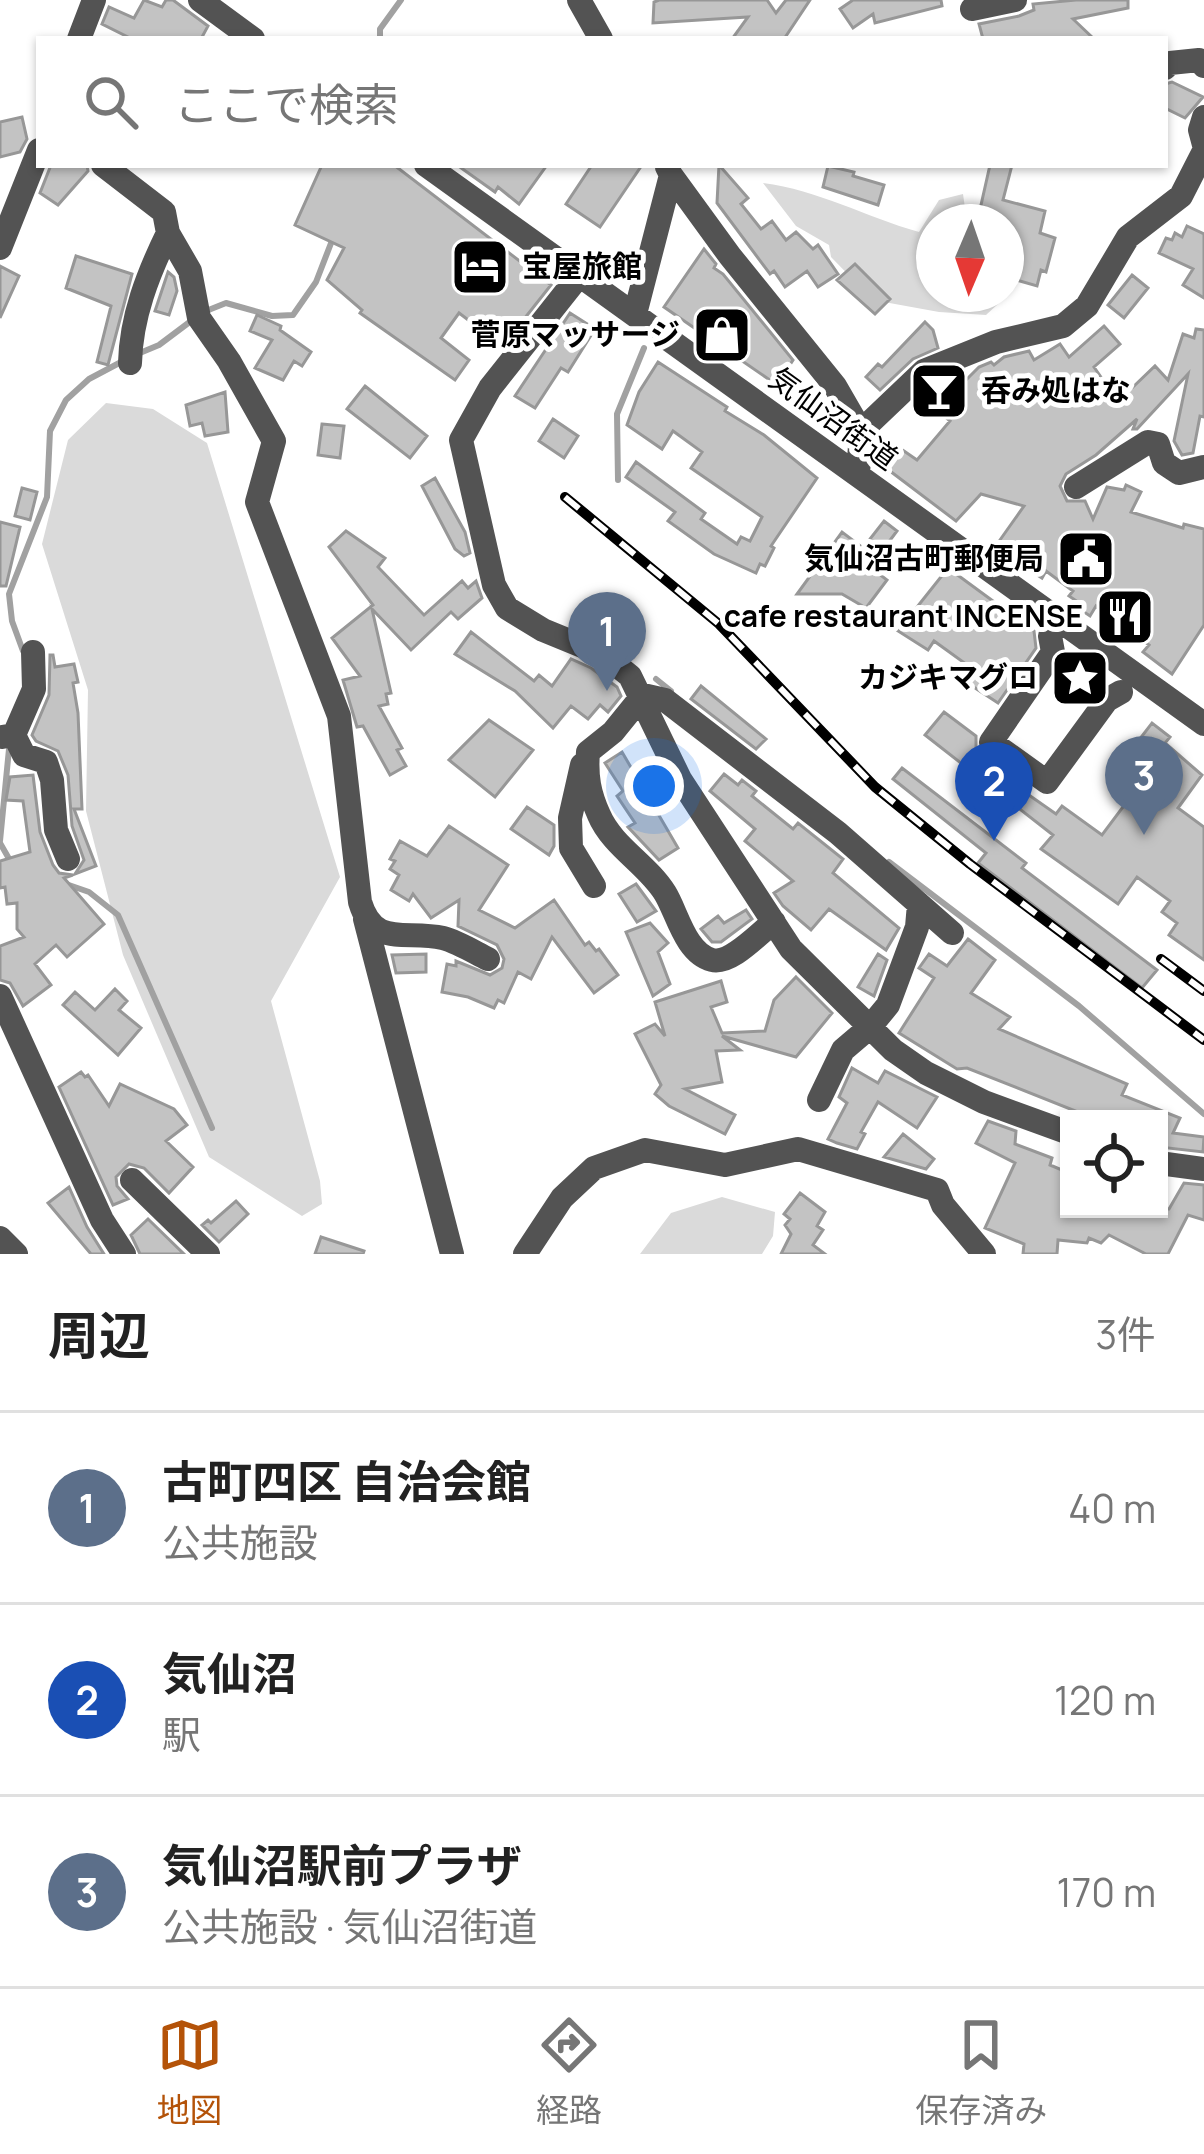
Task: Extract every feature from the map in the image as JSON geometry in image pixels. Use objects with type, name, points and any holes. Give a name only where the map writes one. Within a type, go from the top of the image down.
[{"type":"street","points":[[80,36],[94,0]]},
{"type":"street","points":[[200,0],[250,36]]},
{"type":"street","points":[[971,9],[1015,0]]},
{"type":"street","points":[[589,3],[600,36]]},
{"type":"street","points":[[1168,65],[1199,60],[1204,66]]},
{"type":"street","points":[[861,430],[924,371],[996,342],[1063,326],[1087,306],[1128,237],[1181,196],[1204,148],[1200,130],[1204,117]]},
{"type":"street","points":[[0,248],[36,158]]},
{"type":"street","points":[[107,168],[164,212],[168,233],[190,271],[196,310],[274,442],[257,502],[339,716],[360,902],[452,1254]]},
{"type":"street","name":"気仙沼街道","points":[[430,168],[1204,724]]},
{"type":"street","points":[[668,170],[835,386],[861,430],[858,474]]},
{"type":"street","points":[[635,314],[668,170]]},
{"type":"street","points":[[130,363],[130,339],[148,273],[168,233]]},
{"type":"street","points":[[578,277],[490,388],[461,440],[494,585],[508,608],[524,621],[604,655],[630,676],[680,779],[791,949],[870,1028],[926,1073],[984,1102],[1060,1130]]},
{"type":"street","points":[[1076,487],[1148,442],[1158,444],[1165,463],[1179,473],[1204,467]]},
{"type":"street","points":[[1050,636],[1054,652],[991,742],[1047,782],[1107,700],[1121,692]]},
{"type":"street","points":[[33,652],[34,689],[8,736],[23,755],[46,762],[56,830],[68,859]]},
{"type":"street","points":[[594,886],[571,848],[576,779],[588,752],[613,732],[643,695]]},
{"type":"street","points":[[643,695],[665,700],[838,833],[952,933]]},
{"type":"street","points":[[588,752],[586,781],[601,822],[666,894],[674,918],[704,956],[713,961],[725,959],[774,922]]},
{"type":"street","points":[[819,1100],[843,1050],[888,1005],[917,927],[919,904]]},
{"type":"street","points":[[365,919],[386,932],[442,938],[488,958]]},
{"type":"street","points":[[3,1008],[102,1220],[124,1254]]},
{"type":"street","points":[[530,1250],[562,1198],[594,1168],[616,1157],[645,1150],[725,1165],[798,1149],[937,1190],[984,1254]]},
{"type":"street","points":[[1168,1164],[1204,1169]]},
{"type":"street","points":[[133,1180],[208,1254]]},
{"type":"street","points":[[0,1238],[16,1254]]},
{"type":"shaded area","points":[[763,183],[916,231],[916,308],[873,300],[831,257],[829,245],[796,226]]},
{"type":"shaded area","points":[[963,194],[964,204],[936,204],[939,200]]},
{"type":"shaded area","points":[[106,403],[153,409],[207,443],[340,877],[271,1001],[320,1181],[322,1204],[302,1216],[209,1157],[123,955],[86,811],[88,690],[42,544],[68,440]]},
{"type":"shaded area","points":[[722,1197],[775,1212],[773,1236],[762,1254],[640,1254],[671,1213]]},
{"type":"building","points":[[144,0],[162,7],[166,0],[173,0],[208,26],[203,36],[126,36],[102,24],[109,7],[134,18]]},
{"type":"building","points":[[767,0],[776,13],[786,0],[810,0],[786,36],[734,36],[748,17],[653,23],[654,2]]},
{"type":"building","points":[[853,0],[941,0],[942,6],[875,23],[873,14],[853,28],[840,9]]},
{"type":"building","points":[[1128,0],[1128,8],[1073,19],[1091,36],[982,36],[979,24],[1019,16],[1034,10],[1033,4]]},
{"type":"building","points":[[1168,83],[1203,97],[1185,118],[1168,110]]},
{"type":"building","points":[[22,117],[27,139],[20,152],[0,157],[0,122]]},
{"type":"building","points":[[50,168],[88,168],[58,205],[40,193]]},
{"type":"building","points":[[321,168],[398,168],[551,285],[513,333],[495,318],[484,332],[459,313],[441,338],[469,360],[455,380],[360,313],[327,280],[344,248],[295,225]]},
{"type":"building","points":[[461,168],[545,168],[519,204],[498,187],[495,192]]},
{"type":"building","points":[[590,168],[640,168],[600,227],[566,204]]},
{"type":"building","points":[[722,168],[748,198],[741,204],[761,229],[772,221],[786,240],[796,232],[813,249],[818,245],[838,274],[818,287],[807,271],[785,287],[717,203]]},
{"type":"building","points":[[828,168],[854,172],[853,176],[884,185],[878,205],[823,187]]},
{"type":"building","points":[[989,168],[1011,168],[1003,200],[1018,204],[981,204]]},
{"type":"building","points":[[1024,206],[1045,211],[1040,233],[1055,238],[1037,286],[1024,282]]},
{"type":"building","points":[[1187,226],[1204,234],[1204,298],[1183,285],[1193,269],[1159,253],[1166,238],[1172,240],[1175,233],[1182,237]]},
{"type":"building","points":[[704,249],[716,264],[714,268],[793,360],[777,385],[664,307]]},
{"type":"building","points":[[76,256],[132,274],[108,365],[97,362],[111,306],[66,288]]},
{"type":"building","points":[[855,264],[890,299],[875,314],[837,280]]},
{"type":"building","points":[[0,266],[19,276],[0,318]]},
{"type":"building","points":[[168,272],[177,291],[169,315],[155,311]]},
{"type":"building","points":[[1132,275],[1148,288],[1124,318],[1108,305]]},
{"type":"building","points":[[570,313],[595,329],[568,372],[561,368],[535,408],[515,396]]},
{"type":"building","points":[[257,315],[281,326],[280,330],[311,352],[302,366],[294,361],[283,380],[255,368],[272,340],[250,331]]},
{"type":"building","points":[[925,322],[938,348],[913,359],[880,390],[866,377]]},
{"type":"building","points":[[1104,326],[1120,344],[1094,367],[1112,393],[1126,380],[1133,387],[1155,366],[1168,380],[1183,334],[1194,338],[1196,329],[1204,330],[1204,417],[1200,416],[1193,453],[1182,455],[1174,441],[1188,374],[1137,429],[1133,429],[1137,419],[1066,474],[1060,486],[1067,501],[1085,501],[1093,519],[1107,487],[1124,490],[1126,485],[1141,492],[1131,512],[1183,528],[1184,524],[1204,529],[1204,625],[1172,674],[1143,652],[1149,645],[1124,626],[1096,606],[1090,616],[1075,606],[1078,602],[1069,596],[1073,591],[1046,571],[1042,578],[995,547],[1024,506],[981,494],[956,521],[886,468],[877,441],[881,435],[917,460],[950,421],[928,402],[934,396],[928,390],[933,385],[949,379],[959,387],[979,367],[1029,351],[1034,360],[1060,344],[1069,357]]},
{"type":"building","points":[[658,362],[727,407],[725,411],[817,478],[771,546],[765,566],[760,564],[756,573],[714,554],[668,521],[675,512],[626,477],[636,462],[705,513],[701,519],[737,544],[741,537],[750,541],[762,517],[691,468],[702,452],[673,431],[662,449],[627,425],[639,392]]},
{"type":"building","points":[[365,386],[427,436],[410,458],[347,409]]},
{"type":"building","points":[[225,392],[228,432],[205,436],[202,423],[190,426],[186,405]]},
{"type":"building","points":[[553,419],[578,436],[564,458],[539,441]]},
{"type":"building","points":[[322,424],[344,426],[340,458],[318,455]]},
{"type":"building","points":[[435,478],[465,532],[470,553],[464,556],[455,549],[422,486]]},
{"type":"building","points":[[22,488],[37,492],[30,520],[15,516]]},
{"type":"building","points":[[884,521],[897,531],[870,567],[887,580],[866,608],[842,594],[797,594],[842,532],[863,548]]},
{"type":"building","points":[[0,522],[20,527],[6,586],[0,586]]},
{"type":"building","points":[[346,531],[385,558],[378,567],[424,615],[462,581],[468,588],[476,581],[482,598],[458,619],[451,612],[411,650],[372,609],[391,693],[386,694],[388,704],[379,706],[402,748],[397,750],[406,766],[390,775],[363,726],[357,727],[343,680],[360,676],[332,638],[373,605],[329,547]]},
{"type":"building","points":[[948,568],[1034,631],[1036,648],[998,703],[969,684],[977,672],[934,641],[928,650],[898,631]]},
{"type":"building","points":[[471,632],[534,681],[539,675],[552,686],[571,659],[617,687],[621,696],[608,712],[600,705],[588,719],[571,706],[553,728],[515,691],[455,654]]},
{"type":"building","points":[[50,655],[55,667],[74,664],[78,682],[73,683],[82,809],[74,809],[96,866],[75,874],[84,860],[72,826],[68,775],[58,751],[32,735],[49,695]]},
{"type":"building","points":[[701,686],[766,739],[756,749],[691,699]]},
{"type":"building","points":[[944,712],[976,736],[981,755],[1028,789],[1026,793],[1056,814],[1062,806],[1102,835],[1144,779],[1122,762],[1152,723],[1170,737],[1165,743],[1202,775],[1178,808],[1204,827],[1204,960],[1169,935],[1177,923],[1162,912],[1170,901],[1137,877],[1118,904],[1041,849],[1053,835],[925,735]]},
{"type":"building","points":[[489,720],[533,750],[495,797],[449,760]]},
{"type":"building","points":[[622,752],[678,848],[659,860],[628,827],[635,823],[617,796],[623,791],[605,763]]},
{"type":"building","points":[[902,768],[1026,863],[1022,868],[1157,970],[1142,988],[978,863],[986,853],[893,779]]},
{"type":"building","points":[[724,774],[738,785],[742,780],[756,791],[752,796],[793,829],[798,823],[843,859],[833,873],[899,928],[886,950],[829,909],[811,930],[783,906],[774,893],[793,881],[745,841],[755,829],[710,791]]},
{"type":"building","points":[[33,775],[40,832],[53,865],[59,873],[73,875],[64,878],[104,924],[67,957],[56,945],[35,964],[51,985],[23,1006],[10,983],[0,980],[0,946],[24,937],[17,929],[17,903],[7,904],[5,887],[0,888],[0,861],[30,852],[23,801],[6,800],[10,777]]},
{"type":"building","points":[[527,807],[554,825],[549,855],[511,829]]},
{"type":"building","points":[[449,826],[508,865],[479,910],[515,928],[554,900],[585,945],[589,942],[599,949],[618,975],[594,993],[552,937],[531,979],[518,972],[504,1003],[498,1000],[494,1008],[442,992],[447,964],[456,966],[456,961],[490,975],[502,968],[504,959],[497,945],[458,926],[459,900],[431,918],[413,894],[409,901],[391,890],[399,875],[390,869],[395,861],[390,859],[400,841],[427,856]]},
{"type":"building","points":[[636,884],[656,911],[637,922],[619,894]]},
{"type":"building","points":[[746,910],[752,919],[721,942],[712,942],[701,929],[718,916],[724,923]]},
{"type":"building","points":[[650,923],[668,943],[658,952],[670,984],[653,996],[626,932]]},
{"type":"building","points":[[968,939],[995,960],[971,993],[1010,1017],[999,1029],[1127,1084],[1122,1095],[1160,1110],[1073,1110],[967,1068],[957,1069],[899,1033],[934,978],[919,968],[929,954],[947,966]]},
{"type":"building","points":[[426,954],[426,972],[396,973],[392,955]]},
{"type":"building","points":[[878,954],[887,960],[874,996],[858,987]]},
{"type":"building","points":[[796,977],[832,1013],[796,1057],[722,1036],[740,1050],[716,1051],[722,1082],[685,1089],[735,1115],[725,1134],[655,1094],[661,1085],[635,1034],[655,1024],[665,1036],[655,1002],[721,981],[727,1002],[711,1007],[722,1033],[765,1031],[774,1000]]},
{"type":"building","points":[[115,989],[127,1001],[119,1010],[141,1028],[118,1055],[63,1005],[75,992],[95,1010]]},
{"type":"building","points":[[852,1068],[878,1083],[885,1071],[937,1097],[917,1128],[878,1102],[857,1149],[837,1143],[828,1139],[847,1103],[839,1097]]},
{"type":"building","points":[[81,1072],[109,1106],[120,1084],[174,1109],[187,1125],[166,1141],[193,1167],[169,1193],[144,1168],[129,1164],[116,1177],[128,1199],[113,1205],[59,1087]]},
{"type":"building","points":[[1168,1113],[1180,1118],[1173,1133],[1204,1137],[1203,1152],[1168,1148]]},
{"type":"building","points":[[988,1121],[1016,1131],[1015,1144],[1052,1158],[1050,1165],[1060,1169],[1060,1218],[1168,1218],[1168,1209],[1184,1183],[1204,1185],[1204,1220],[1188,1215],[1168,1254],[1146,1254],[1109,1235],[1101,1243],[1089,1238],[1087,1243],[1058,1240],[1057,1254],[1023,1254],[1024,1244],[985,1228],[1015,1163],[976,1143]]},
{"type":"building","points":[[903,1134],[934,1159],[926,1169],[884,1157]]},
{"type":"building","points":[[69,1187],[104,1254],[91,1254],[48,1203]]},
{"type":"building","points":[[800,1193],[825,1212],[817,1226],[823,1230],[813,1245],[825,1254],[781,1254],[791,1234],[785,1225],[790,1219],[784,1214]]},
{"type":"building","points":[[236,1201],[248,1214],[219,1242],[202,1225]]},
{"type":"building","points":[[148,1219],[184,1254],[140,1254],[131,1235]]},
{"type":"building","points":[[321,1237],[364,1251],[363,1254],[315,1254]]},
{"type":"waterway","points":[[380,36],[401,0]]},
{"type":"waterway","points":[[206,311],[226,303],[272,316],[293,315],[316,282],[333,238]]},
{"type":"waterway","points":[[135,355],[159,345],[195,318]]},
{"type":"waterway","points":[[618,480],[617,414],[644,348]]},
{"type":"waterway","points":[[23,651],[9,594],[47,497],[50,431],[66,400],[89,379],[123,361]]},
{"type":"waterway","points":[[656,679],[671,691]]},
{"type":"waterway","points":[[0,841],[9,749]]},
{"type":"waterway","points":[[0,843],[12,864]]},
{"type":"waterway","points":[[889,862],[1079,1006],[1204,1114]]},
{"type":"waterway","points":[[63,883],[89,892],[118,915],[212,1128]]},
{"type":"railway","points":[[565,497],[719,624],[875,787],[1204,1040]]},
{"type":"railway","points":[[1161,959],[1204,991]]},
{"type":"place","name":"宝屋旅館","points":[[480,267]]},
{"type":"place","name":"菅原マッサージ","points":[[722,335]]},
{"type":"place","name":"呑み処はな","points":[[939,391]]},
{"type":"place","name":"気仙沼古町郵便局","points":[[1086,559]]},
{"type":"place","name":"cafe restaurant INCENSE","points":[[1125,617]]},
{"type":"place","name":"カジキマグロ","points":[[1080,678]]},
{"type":"place","name":"古町四区 自治会館","points":[[607,691]]},
{"type":"place","name":"気仙沼駅前プラザ","points":[[1144,835]]},
{"type":"place","name":"気仙沼","points":[[994,841]]}]
